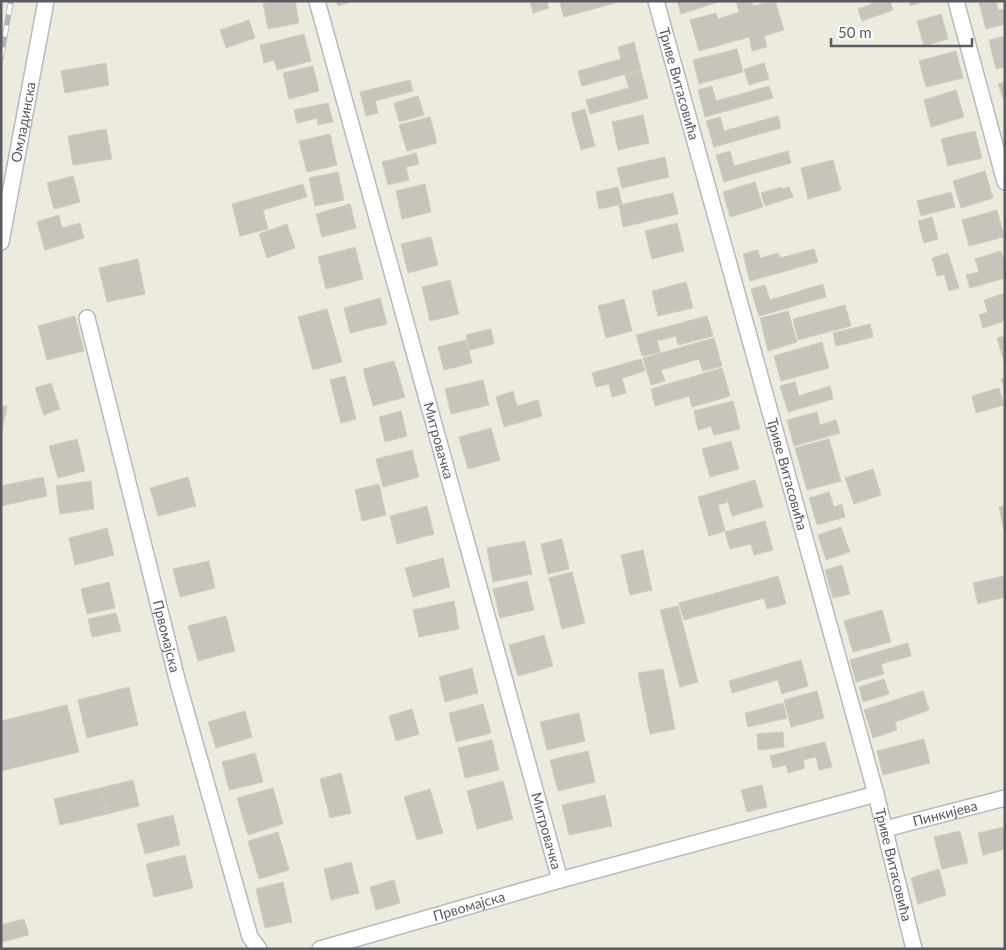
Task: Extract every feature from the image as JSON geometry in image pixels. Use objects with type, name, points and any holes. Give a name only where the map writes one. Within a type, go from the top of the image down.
[{"type":"street","name":"Омладинска","points":[[1,242],[46,1]]},
{"type":"street","name":"Митровачка","points":[[317,1],[560,880]]},
{"type":"street","name":"Триве Витасовића","points":[[656,1],[876,794],[914,949]]},
{"type":"street","points":[[956,1],[1005,182]]},
{"type":"street","name":"Првомајска","points":[[86,318],[178,683],[250,937],[259,949]]},
{"type":"street","name":"Првомајска","points":[[320,949],[560,880],[876,794]]},
{"type":"street","name":"Пинкијева","points":[[885,829],[1005,798]]},
{"type":"building","points":[[274,1],[295,1],[299,23],[268,29],[263,4]]},
{"type":"building","points":[[336,1],[353,1],[338,6]]},
{"type":"building","points":[[530,1],[547,1],[549,8],[533,13]]},
{"type":"building","points":[[564,1],[622,1],[564,17],[560,3]]},
{"type":"building","points":[[677,1],[721,1],[681,14]]},
{"type":"building","points":[[736,1],[751,1],[753,6],[775,1],[784,30],[764,36],[767,47],[752,51],[749,37],[699,51],[690,20],[716,13],[718,19],[739,12]]},
{"type":"building","points":[[871,1],[890,1],[893,10],[862,21],[858,9],[872,4]]},
{"type":"building","points":[[909,1],[925,1],[910,6]]},
{"type":"building","points":[[996,1],[998,10],[1005,9],[1005,24],[986,29],[979,3]]},
{"type":"building","points":[[941,14],[948,39],[924,46],[917,21]]},
{"type":"building","points":[[249,20],[255,38],[226,48],[220,30]]},
{"type":"building","points":[[304,34],[311,61],[277,70],[274,60],[264,63],[260,45]]},
{"type":"building","points":[[1005,36],[1005,67],[996,69],[989,40]]},
{"type":"building","points":[[634,42],[641,70],[582,86],[578,71],[621,59],[618,47]]},
{"type":"building","points":[[737,49],[743,72],[699,84],[693,60]]},
{"type":"building","points":[[956,51],[963,78],[926,87],[919,61]]},
{"type":"building","points":[[106,63],[109,85],[65,93],[61,71]]},
{"type":"building","points":[[764,63],[769,79],[749,85],[744,69]]},
{"type":"building","points":[[313,66],[319,91],[289,99],[283,73]]},
{"type":"building","points":[[641,71],[648,98],[590,114],[586,100],[629,88],[625,75]]},
{"type":"building","points":[[410,80],[413,91],[375,101],[378,113],[366,116],[360,92]]},
{"type":"building","points":[[1005,82],[1005,103],[998,84]]},
{"type":"building","points":[[712,86],[716,101],[769,86],[773,98],[705,117],[698,90]]},
{"type":"building","points":[[956,90],[964,117],[931,127],[924,100]]},
{"type":"building","points":[[418,96],[424,115],[399,122],[394,103]]},
{"type":"building","points":[[328,103],[333,122],[318,125],[317,118],[297,123],[294,110]]},
{"type":"building","points":[[585,109],[595,146],[581,150],[571,113]]},
{"type":"building","points":[[643,115],[649,143],[618,150],[612,122]]},
{"type":"building","points":[[778,116],[781,128],[714,147],[706,121],[720,117],[724,131]]},
{"type":"building","points":[[430,117],[437,143],[407,151],[399,125]]},
{"type":"building","points":[[106,129],[112,159],[73,165],[68,136]]},
{"type":"building","points":[[975,131],[982,158],[948,166],[941,139]]},
{"type":"building","points":[[330,134],[337,165],[307,172],[299,141]]},
{"type":"building","points":[[730,151],[734,166],[788,151],[791,163],[724,182],[716,155]]},
{"type":"building","points":[[416,153],[419,164],[406,167],[409,180],[388,185],[382,162]]},
{"type":"building","points":[[665,157],[669,177],[622,188],[617,168]]},
{"type":"building","points":[[833,160],[841,190],[808,199],[801,168]]},
{"type":"building","points":[[985,171],[993,198],[961,208],[953,181]]},
{"type":"building","points":[[338,172],[344,200],[315,206],[309,178]]},
{"type":"building","points":[[73,176],[80,202],[54,209],[47,183]]},
{"type":"building","points":[[755,182],[763,207],[730,217],[723,192]]},
{"type":"building","points":[[303,184],[307,197],[263,210],[268,229],[240,236],[232,204]]},
{"type":"building","points":[[425,184],[431,212],[402,219],[396,191]]},
{"type":"building","points":[[618,187],[622,204],[599,209],[596,192]]},
{"type":"building","points":[[781,187],[782,189],[789,187],[793,197],[765,206],[761,193]]},
{"type":"building","points":[[951,192],[955,207],[921,216],[917,201]]},
{"type":"building","points":[[673,193],[678,214],[623,227],[619,205]]},
{"type":"building","points":[[350,204],[356,228],[322,237],[316,214]]},
{"type":"building","points":[[997,210],[1004,237],[969,246],[962,220]]},
{"type":"building","points":[[59,215],[62,228],[80,223],[84,238],[45,250],[37,222]]},
{"type":"building","points":[[932,217],[938,239],[924,243],[918,221]]},
{"type":"building","points":[[677,223],[684,251],[652,259],[645,231]]},
{"type":"building","points":[[287,224],[295,248],[267,258],[259,234]]},
{"type":"building","points":[[431,237],[438,265],[408,273],[401,244]]},
{"type":"building","points":[[355,247],[363,279],[326,289],[318,257]]},
{"type":"building","points":[[814,249],[818,262],[750,281],[743,254],[758,250],[760,258],[778,253],[780,258]]},
{"type":"building","points":[[1001,251],[1005,262],[1005,278],[970,288],[966,275],[979,272],[975,259]]},
{"type":"building","points":[[948,253],[959,288],[949,291],[944,274],[937,276],[932,258]]},
{"type":"building","points":[[138,259],[145,294],[107,302],[99,268]]},
{"type":"building","points":[[450,280],[459,314],[430,321],[422,287]]},
{"type":"building","points":[[686,282],[693,308],[658,316],[652,291]]},
{"type":"building","points":[[823,284],[826,297],[759,316],[751,289],[765,285],[770,300]]},
{"type":"building","points":[[1005,293],[1005,321],[983,328],[979,315],[988,312],[984,300]]},
{"type":"building","points":[[380,298],[387,324],[350,333],[344,308]]},
{"type":"building","points":[[624,299],[632,331],[606,338],[598,306]]},
{"type":"building","points":[[845,305],[851,326],[798,340],[793,319]]},
{"type":"building","points":[[327,309],[342,362],[313,370],[298,317]]},
{"type":"building","points":[[788,311],[797,342],[768,351],[760,318]]},
{"type":"building","points":[[75,316],[84,351],[47,360],[38,326]]},
{"type":"building","points":[[707,316],[713,336],[678,345],[676,336],[657,341],[660,352],[642,356],[636,335]]},
{"type":"building","points":[[870,324],[873,337],[836,346],[833,333]]},
{"type":"building","points":[[491,329],[494,344],[469,350],[466,335]]},
{"type":"building","points":[[1005,336],[1005,365],[997,338]]},
{"type":"building","points":[[714,338],[722,366],[703,371],[699,359],[661,370],[665,381],[651,385],[643,358]]},
{"type":"building","points":[[466,340],[472,363],[444,370],[438,347]]},
{"type":"building","points":[[822,342],[829,368],[781,381],[774,356]]},
{"type":"building","points":[[641,359],[645,371],[622,378],[626,393],[612,397],[609,384],[596,387],[592,373]]},
{"type":"building","points":[[394,361],[405,397],[373,406],[363,369]]},
{"type":"building","points":[[722,368],[730,396],[692,407],[689,396],[655,406],[651,389]]},
{"type":"building","points":[[345,376],[356,419],[341,423],[330,380]]},
{"type":"building","points":[[1005,378],[1005,391],[1001,379]]},
{"type":"building","points":[[483,380],[489,405],[451,414],[445,389]]},
{"type":"building","points":[[795,382],[799,396],[830,386],[833,399],[788,412],[780,386]]},
{"type":"building","points":[[51,383],[60,409],[44,415],[35,388]]},
{"type":"building","points":[[999,388],[1004,405],[976,413],[972,396]]},
{"type":"building","points":[[513,391],[517,406],[538,400],[542,416],[504,427],[496,397]]},
{"type":"building","points":[[733,401],[740,429],[714,435],[711,426],[698,430],[694,411]]},
{"type":"building","points":[[1,406],[7,406],[1,435]]},
{"type":"building","points":[[401,411],[407,436],[385,442],[379,417]]},
{"type":"building","points":[[817,412],[820,425],[836,420],[840,433],[794,446],[787,420]]},
{"type":"building","points":[[491,428],[500,460],[468,469],[459,437]]},
{"type":"building","points":[[77,439],[85,471],[58,478],[49,446]]},
{"type":"building","points":[[829,439],[841,481],[807,490],[795,448]]},
{"type":"building","points":[[731,441],[739,469],[710,477],[702,449]]},
{"type":"building","points":[[412,450],[419,477],[383,487],[376,459]]},
{"type":"building","points":[[873,469],[881,495],[854,504],[845,478]]},
{"type":"building","points":[[43,477],[47,496],[1,506],[1,486]]},
{"type":"building","points":[[188,477],[196,506],[158,516],[150,488]]},
{"type":"building","points":[[755,480],[763,507],[732,516],[728,502],[718,505],[725,531],[709,536],[698,497]]},
{"type":"building","points":[[91,481],[94,509],[60,514],[56,486]]},
{"type":"building","points":[[379,484],[386,515],[362,521],[355,490]]},
{"type":"building","points":[[829,492],[834,507],[842,504],[845,517],[817,525],[809,498]]},
{"type":"building","points":[[427,506],[434,534],[397,544],[390,516]]},
{"type":"building","points":[[1005,506],[1005,536],[999,507]]},
{"type":"building","points":[[765,521],[773,550],[754,555],[751,544],[730,549],[725,532]]},
{"type":"building","points":[[841,527],[850,552],[826,560],[818,535]]},
{"type":"building","points":[[107,528],[114,555],[75,565],[69,538]]},
{"type":"building","points":[[562,539],[569,569],[548,574],[541,544]]},
{"type":"building","points":[[525,541],[532,574],[493,582],[487,548]]},
{"type":"building","points":[[643,550],[652,590],[630,595],[621,555]]},
{"type":"building","points":[[443,558],[450,587],[413,597],[405,568]]},
{"type":"building","points":[[209,561],[215,588],[180,597],[173,569]]},
{"type":"building","points":[[842,565],[850,594],[833,598],[825,570]]},
{"type":"building","points":[[572,572],[585,623],[562,629],[549,578]]},
{"type":"building","points":[[778,576],[786,604],[767,609],[764,598],[684,620],[679,603]]},
{"type":"building","points":[[1004,576],[1005,597],[978,604],[973,583]]},
{"type":"building","points":[[527,581],[534,610],[500,618],[493,589]]},
{"type":"building","points":[[109,582],[115,608],[87,614],[81,589]]},
{"type":"building","points":[[454,601],[459,629],[419,637],[413,610]]},
{"type":"building","points":[[678,606],[698,682],[680,687],[660,610]]},
{"type":"building","points":[[882,610],[891,642],[853,652],[844,621]]},
{"type":"building","points":[[116,613],[121,631],[92,637],[88,619]]},
{"type":"building","points":[[226,616],[235,651],[198,661],[188,626]]},
{"type":"building","points":[[544,635],[553,666],[518,676],[509,645]]},
{"type":"building","points":[[908,643],[911,656],[881,664],[884,674],[856,682],[850,660]]},
{"type":"building","points":[[801,660],[808,686],[782,694],[778,680],[732,693],[729,681]]},
{"type":"building","points":[[472,668],[478,693],[445,702],[439,677]]},
{"type":"building","points":[[663,669],[675,729],[650,734],[638,673]]},
{"type":"building","points":[[884,679],[889,694],[863,702],[859,687]]},
{"type":"building","points":[[129,687],[138,725],[87,738],[78,700]]},
{"type":"building","points":[[817,691],[824,718],[791,727],[784,700]]},
{"type":"building","points":[[923,691],[929,710],[895,722],[897,730],[873,738],[864,710]]},
{"type":"building","points":[[783,703],[787,718],[748,727],[745,713]]},
{"type":"building","points":[[483,704],[491,733],[456,742],[449,713]]},
{"type":"building","points":[[67,705],[79,752],[1,771],[1,721]]},
{"type":"building","points":[[412,709],[419,734],[396,741],[389,716]]},
{"type":"building","points":[[245,711],[252,737],[216,748],[208,722]]},
{"type":"building","points":[[579,713],[585,741],[547,750],[540,722]]},
{"type":"building","points":[[783,732],[784,747],[758,750],[757,734]]},
{"type":"building","points":[[924,739],[930,763],[883,775],[877,751]]},
{"type":"building","points":[[492,740],[499,770],[465,778],[458,748]]},
{"type":"building","points":[[825,742],[832,767],[819,770],[816,757],[803,760],[800,748]]},
{"type":"building","points":[[800,748],[805,768],[788,773],[786,765],[773,768],[770,756]]},
{"type":"building","points":[[588,751],[595,782],[558,791],[550,760]]},
{"type":"building","points":[[255,753],[263,782],[229,790],[222,762]]},
{"type":"building","points":[[341,773],[351,813],[330,818],[320,779]]},
{"type":"building","points":[[133,780],[139,806],[107,814],[100,788]]},
{"type":"building","points":[[503,781],[513,819],[477,829],[467,791]]},
{"type":"building","points":[[762,785],[767,807],[747,812],[741,790]]},
{"type":"building","points":[[100,788],[107,814],[60,825],[54,799]]},
{"type":"building","points":[[273,788],[283,824],[248,835],[237,798]]},
{"type":"building","points":[[430,789],[443,833],[417,840],[404,797]]},
{"type":"building","points":[[605,795],[612,826],[569,835],[562,805]]},
{"type":"building","points":[[173,815],[180,845],[145,854],[137,824]]},
{"type":"building","points":[[1004,827],[1005,849],[983,855],[978,833]]},
{"type":"building","points":[[960,831],[968,863],[942,869],[934,837]]},
{"type":"building","points":[[278,832],[289,870],[259,879],[248,841]]},
{"type":"building","points":[[185,855],[193,888],[154,897],[146,864]]},
{"type":"building","points":[[351,862],[359,893],[331,900],[324,869]]},
{"type":"building","points":[[939,869],[946,895],[918,904],[911,878]]},
{"type":"building","points":[[394,880],[400,903],[376,910],[370,887]]},
{"type":"building","points":[[283,882],[292,922],[265,928],[256,889]]},
{"type":"building","points":[[24,919],[29,935],[1,942],[1,925]]},
{"type":"railway","points":[[1,58],[11,1]]}]
